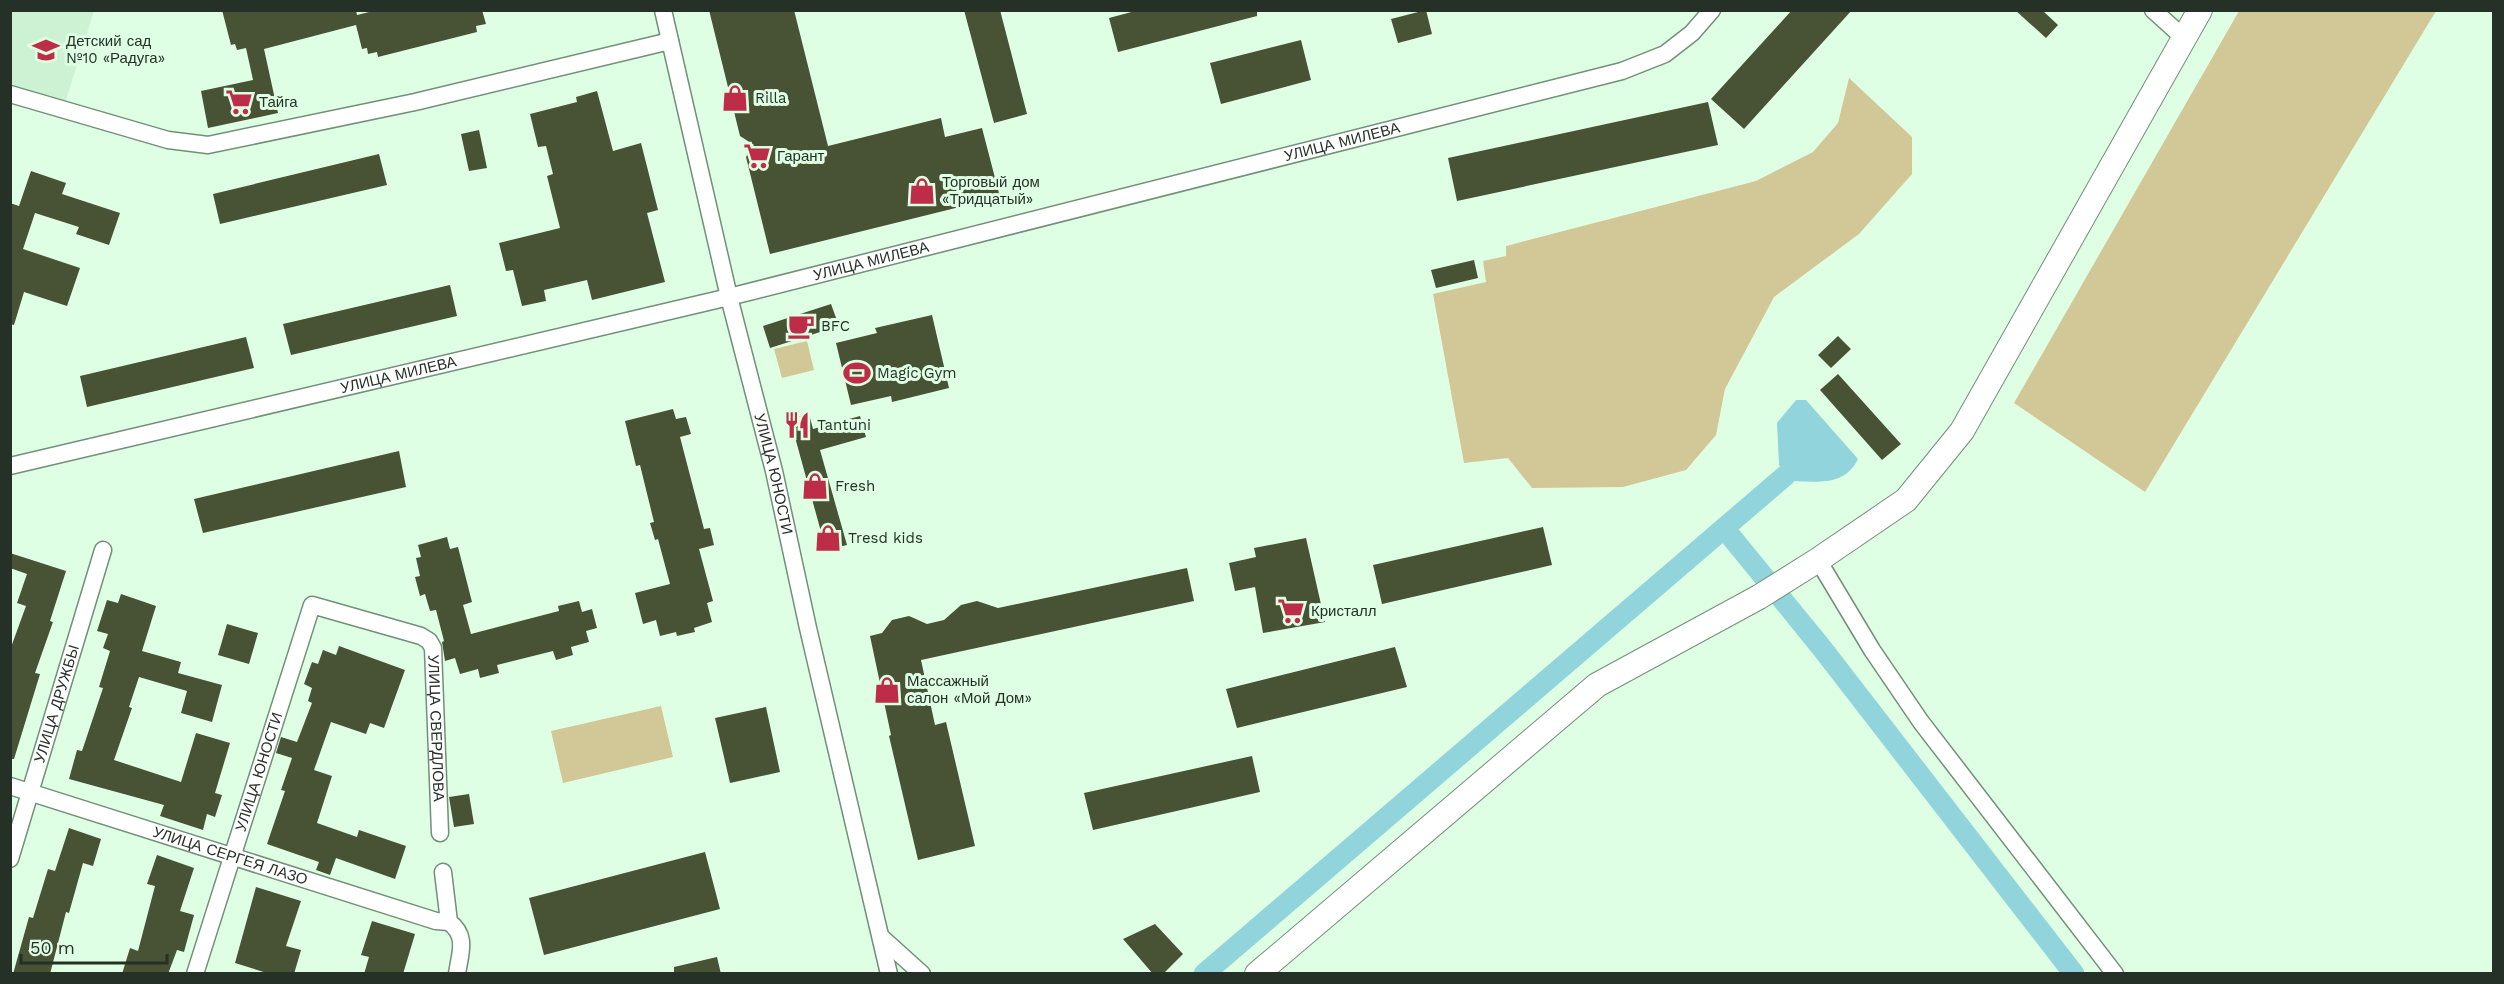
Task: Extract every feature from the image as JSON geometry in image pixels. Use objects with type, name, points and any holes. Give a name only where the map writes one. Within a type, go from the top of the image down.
[{"type":"street","name":"УЛИЦА ЮНОСТИ","points":[[663,10],[729,297],[774,471],[808,628],[889,974]]},
{"type":"street","name":"УЛИЦА МИЛЕВА","points":[[10,466],[729,297],[1622,71],[1665,54],[1692,33],[1712,10]]},
{"type":"street","points":[[2153,10],[2184,39]]},
{"type":"street","points":[[1257,974],[1597,685],[1759,597],[1906,500],[1962,431],[2200,10]]},
{"type":"street","points":[[10,94],[168,140],[208,145],[415,102],[670,41]]},
{"type":"street","name":"УЛИЦА ДРУЖБЫ","points":[[10,859],[103,550]]},
{"type":"street","points":[[1818,560],[1872,650],[1921,722],[2115,974]]},
{"type":"street","name":"УЛИЦА ЮНОСТИ","points":[[195,974],[312,605]]},
{"type":"street","name":"УЛИЦА СВЕРДЛОВА","points":[[312,605],[421,636],[429,641],[433,648],[440,833]]},
{"type":"street","name":"УЛИЦА СЕРГЕЯ ЛАЗО","points":[[10,786],[436,921],[449,922]]},
{"type":"street","points":[[443,872],[449,922],[457,928],[463,941],[457,974]]},
{"type":"street","points":[[881,937],[922,974]]},
{"type":"shaded area","name":"Детский сад №10 «Радуга»","points":[[10,11],[94,11],[64,106],[11,90]]},
{"type":"shaded area","points":[[2239,11],[2436,11],[2145,492],[2014,403]]},
{"type":"shaded area","points":[[1849,78],[1912,137],[1912,174],[1859,234],[1774,297],[1725,389],[1716,435],[1686,470],[1623,487],[1532,488],[1508,458],[1464,463],[1433,294],[1486,282],[1483,261],[1506,256],[1506,246],[1756,181],[1813,152],[1838,123]]},
{"type":"shaded area","points":[[807,341],[814,370],[782,378],[774,349]]},
{"type":"shaded area","points":[[661,706],[673,757],[563,783],[551,731]]},
{"type":"water","points":[[1796,400],[1806,400],[1858,459],[1846,474],[1821,482],[1792,481],[1779,465],[1777,423]]},
{"type":"building","points":[[222,10],[356,10],[357,15],[377,10],[482,10],[486,24],[476,26],[477,32],[378,57],[377,52],[368,54],[367,48],[362,49],[356,25],[264,49],[278,113],[208,128],[201,91],[253,80],[246,48],[237,50],[235,44],[231,45]]},
{"type":"building","points":[[709,10],[794,10],[828,146],[941,118],[945,137],[982,128],[1000,197],[770,254],[746,157],[754,145],[740,136]]},
{"type":"building","points":[[964,10],[1000,10],[1027,114],[994,123]]},
{"type":"building","points":[[1139,10],[1257,10],[1257,16],[1118,52],[1109,18]]},
{"type":"building","points":[[1426,10],[1432,34],[1398,43],[1391,19]]},
{"type":"building","points":[[1792,10],[1852,10],[1744,129],[1711,99]]},
{"type":"building","points":[[2015,10],[2042,10],[2058,25],[2046,38]]},
{"type":"building","points":[[1301,40],[1311,80],[1221,104],[1210,63]]},
{"type":"building","points":[[597,91],[613,151],[641,143],[658,210],[647,213],[665,282],[592,300],[587,280],[544,290],[546,301],[522,306],[513,270],[506,271],[499,243],[560,228],[547,176],[553,174],[546,146],[538,147],[530,114],[577,102],[576,97]]},
{"type":"building","points":[[1708,102],[1718,145],[1457,201],[1448,158]]},
{"type":"building","points":[[479,130],[487,168],[469,171],[461,134]]},
{"type":"building","points":[[379,154],[387,185],[220,224],[213,194]]},
{"type":"building","points":[[31,171],[66,183],[62,194],[120,213],[109,245],[76,234],[79,227],[35,213],[23,249],[80,268],[67,306],[24,292],[14,325],[10,324],[10,203],[19,206]]},
{"type":"building","points":[[1474,260],[1478,278],[1436,288],[1431,270]]},
{"type":"building","points":[[450,285],[457,316],[291,355],[283,324]]},
{"type":"building","name":"BFC","points":[[831,304],[839,326],[770,348],[763,326]]},
{"type":"building","points":[[932,315],[949,388],[892,402],[891,396],[851,405],[836,343],[877,333],[875,328]]},
{"type":"building","points":[[1838,336],[1851,349],[1831,368],[1818,355]]},
{"type":"building","points":[[246,337],[254,368],[87,407],[80,376]]},
{"type":"building","points":[[1838,374],[1901,444],[1882,460],[1820,390]]},
{"type":"building","points":[[673,409],[676,419],[686,417],[691,434],[680,437],[704,529],[710,528],[714,545],[699,549],[713,601],[707,603],[712,622],[694,628],[695,632],[677,636],[676,632],[660,636],[656,620],[643,624],[635,593],[670,584],[658,539],[655,540],[650,523],[654,522],[640,465],[636,466],[625,421]]},
{"type":"building","points":[[809,414],[813,429],[860,416],[866,437],[820,450],[847,545],[826,550],[790,419]]},
{"type":"building","points":[[399,451],[406,487],[203,533],[194,499]]},
{"type":"building","points":[[1543,527],[1552,565],[1382,604],[1373,565]]},
{"type":"building","points":[[447,537],[450,549],[458,547],[472,602],[463,605],[471,634],[559,611],[558,606],[579,601],[582,612],[592,609],[597,628],[586,631],[589,642],[571,647],[573,655],[556,660],[553,651],[497,665],[499,673],[480,678],[478,669],[460,674],[455,658],[445,661],[442,642],[444,641],[436,610],[430,611],[425,594],[420,596],[415,577],[420,576],[416,558],[421,557],[418,545]]},
{"type":"building","points":[[1306,538],[1325,622],[1263,633],[1255,587],[1235,591],[1229,563],[1256,557],[1254,548]]},
{"type":"building","points":[[10,553],[66,571],[50,621],[53,622],[35,673],[40,674],[14,759],[10,759],[10,650],[26,606],[17,603],[27,574],[10,568]]},
{"type":"building","points":[[1187,568],[1194,601],[921,660],[935,725],[946,722],[975,846],[918,860],[889,736],[891,735],[870,636],[882,633],[892,620],[909,616],[927,624],[944,620],[961,605],[977,601],[998,608]]},
{"type":"building","points":[[121,594],[156,606],[142,651],[181,662],[178,673],[222,685],[212,722],[181,713],[187,691],[139,677],[129,707],[132,708],[114,760],[181,782],[196,733],[230,743],[215,793],[222,795],[215,817],[207,814],[203,830],[160,816],[164,805],[69,779],[77,750],[82,751],[103,688],[99,687],[110,651],[103,648],[108,634],[97,631],[107,600],[118,603]]},
{"type":"building","points":[[227,624],[258,633],[249,664],[218,655]]},
{"type":"building","points":[[339,646],[405,670],[384,728],[370,723],[366,734],[331,722],[314,770],[332,776],[317,823],[357,837],[359,830],[406,846],[395,879],[336,858],[330,875],[316,870],[319,862],[267,844],[285,791],[281,790],[292,758],[276,753],[281,737],[297,742],[312,703],[308,701],[312,688],[304,684],[312,662],[318,664],[323,650],[336,655]]},
{"type":"building","points":[[1395,647],[1407,687],[1237,728],[1226,689]]},
{"type":"building","points":[[766,707],[780,772],[730,783],[715,718]]},
{"type":"building","points":[[1252,756],[1260,792],[1093,830],[1084,793]]},
{"type":"building","points":[[469,794],[474,824],[454,827],[449,797]]},
{"type":"building","points":[[69,828],[101,839],[93,866],[83,863],[69,913],[66,912],[50,974],[13,974],[29,917],[33,918],[48,869],[55,871]]},
{"type":"building","points":[[705,852],[720,909],[544,955],[529,898]]},
{"type":"building","points":[[157,855],[194,868],[180,911],[194,915],[184,952],[177,950],[168,974],[122,974],[130,948],[138,951],[155,886],[147,884]]},
{"type":"building","points":[[256,887],[301,901],[286,946],[301,950],[294,974],[270,974],[235,963]]},
{"type":"building","points":[[372,921],[415,934],[403,974],[364,974],[369,957],[361,955]]},
{"type":"building","points":[[1155,924],[1183,954],[1163,974],[1153,974],[1123,939]]},
{"type":"building","points":[[717,957],[721,974],[674,974],[674,967]]},
{"type":"waterway","points":[[1204,974],[1786,475]]},
{"type":"waterway","points":[[1724,528],[1821,647],[2074,974]]},
{"type":"place","name":"Детский сад №10 «Радуга»","points":[[46,50]]},
{"type":"place","name":"Rilla","points":[[735,98]]},
{"type":"place","name":"Тайга","points":[[239,102]]},
{"type":"place","name":"Гарант","points":[[757,156]]},
{"type":"place","name":"Торговый дом «Тридцатый»","points":[[922,191]]},
{"type":"place","name":"BFC","points":[[801,326]]},
{"type":"place","name":"Magic Gym","points":[[857,373]]},
{"type":"place","name":"Tantuni","points":[[797,425]]},
{"type":"place","name":"Fresh","points":[[815,486]]},
{"type":"place","name":"Tresd kids","points":[[828,538]]},
{"type":"place","name":"Кристалл","points":[[1291,611]]},
{"type":"place","name":"Массажный салон «Мой Дом»","points":[[887,690]]}]
